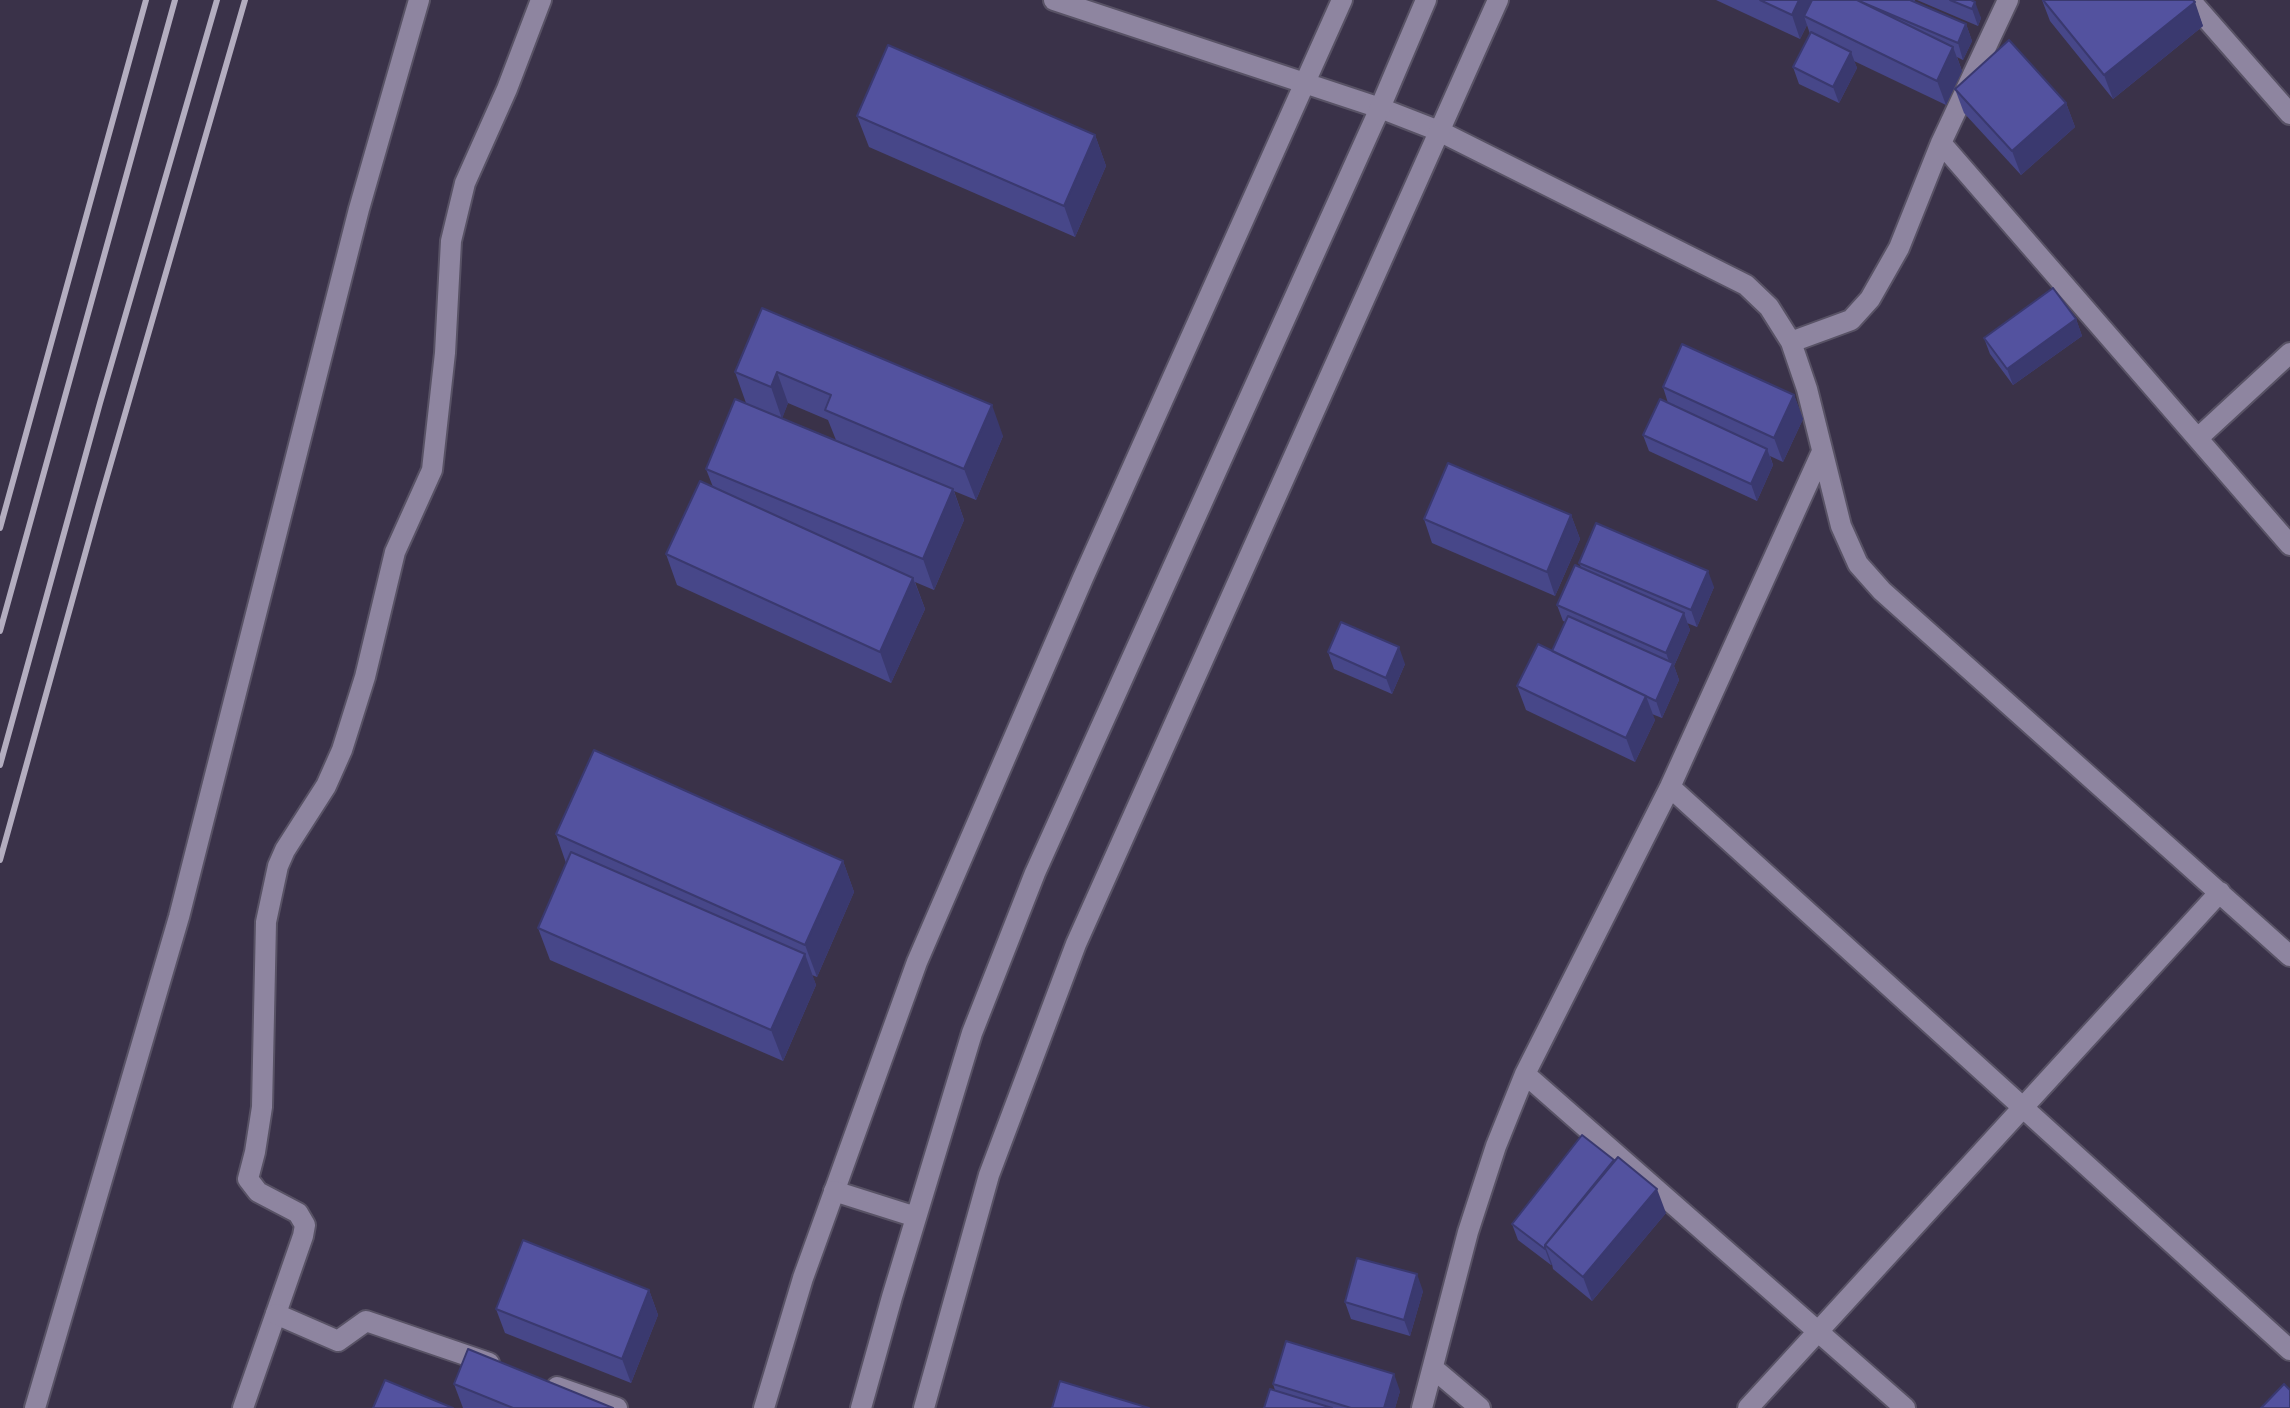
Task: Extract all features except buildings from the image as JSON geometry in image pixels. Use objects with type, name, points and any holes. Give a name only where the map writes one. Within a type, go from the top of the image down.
[{"type":"street","points":[[35,1408],[179,917],[359,209],[419,0]]},
{"type":"street","points":[[243,1408],[305,1225],[298,1213],[258,1192],[250,1186],[248,1179],[262,1107],[266,922],[278,866],[285,850],[326,786],[342,750],[365,677],[395,552],[432,470],[445,353],[451,241],[465,183],[507,89],[541,0]]},
{"type":"street","points":[[1054,0],[1380,108],[1439,131],[1746,285],[1769,307],[1791,342],[1807,389],[1841,526],[1858,564],[1882,591],[2290,956]]},
{"type":"street","points":[[764,1408],[803,1278],[917,962],[1089,564],[1342,0]]},
{"type":"street","points":[[861,1408],[972,1033],[1035,873],[1426,0]]},
{"type":"street","points":[[924,1408],[989,1175],[1076,944],[1498,0]]},
{"type":"street","points":[[1791,342],[1851,320],[1870,299],[1899,248],[1941,143],[2008,0]]},
{"type":"street","points":[[2190,0],[2290,114]]},
{"type":"street","points":[[1941,143],[2290,545]]},
{"type":"street","points":[[2198,438],[2290,353]]},
{"type":"street","points":[[1422,1408],[1468,1232],[1496,1146],[1525,1074],[1670,787],[1821,454]]},
{"type":"street","points":[[1670,787],[2290,1350]]},
{"type":"street","points":[[1748,1408],[2220,892]]},
{"type":"street","points":[[1525,1074],[1905,1408]]},
{"type":"street","points":[[834,1191],[916,1217]]},
{"type":"street","points":[[276,1314],[338,1341],[366,1321],[515,1372]]},
{"type":"street","points":[[1434,1369],[1480,1408]]},
{"type":"street","points":[[544,1382],[617,1408]]},
{"type":"railway","points":[[0,528],[146,0]]},
{"type":"railway","points":[[0,631],[175,0]]},
{"type":"railway","points":[[0,765],[100,403],[217,0]]},
{"type":"railway","points":[[0,860],[245,0]]}]
